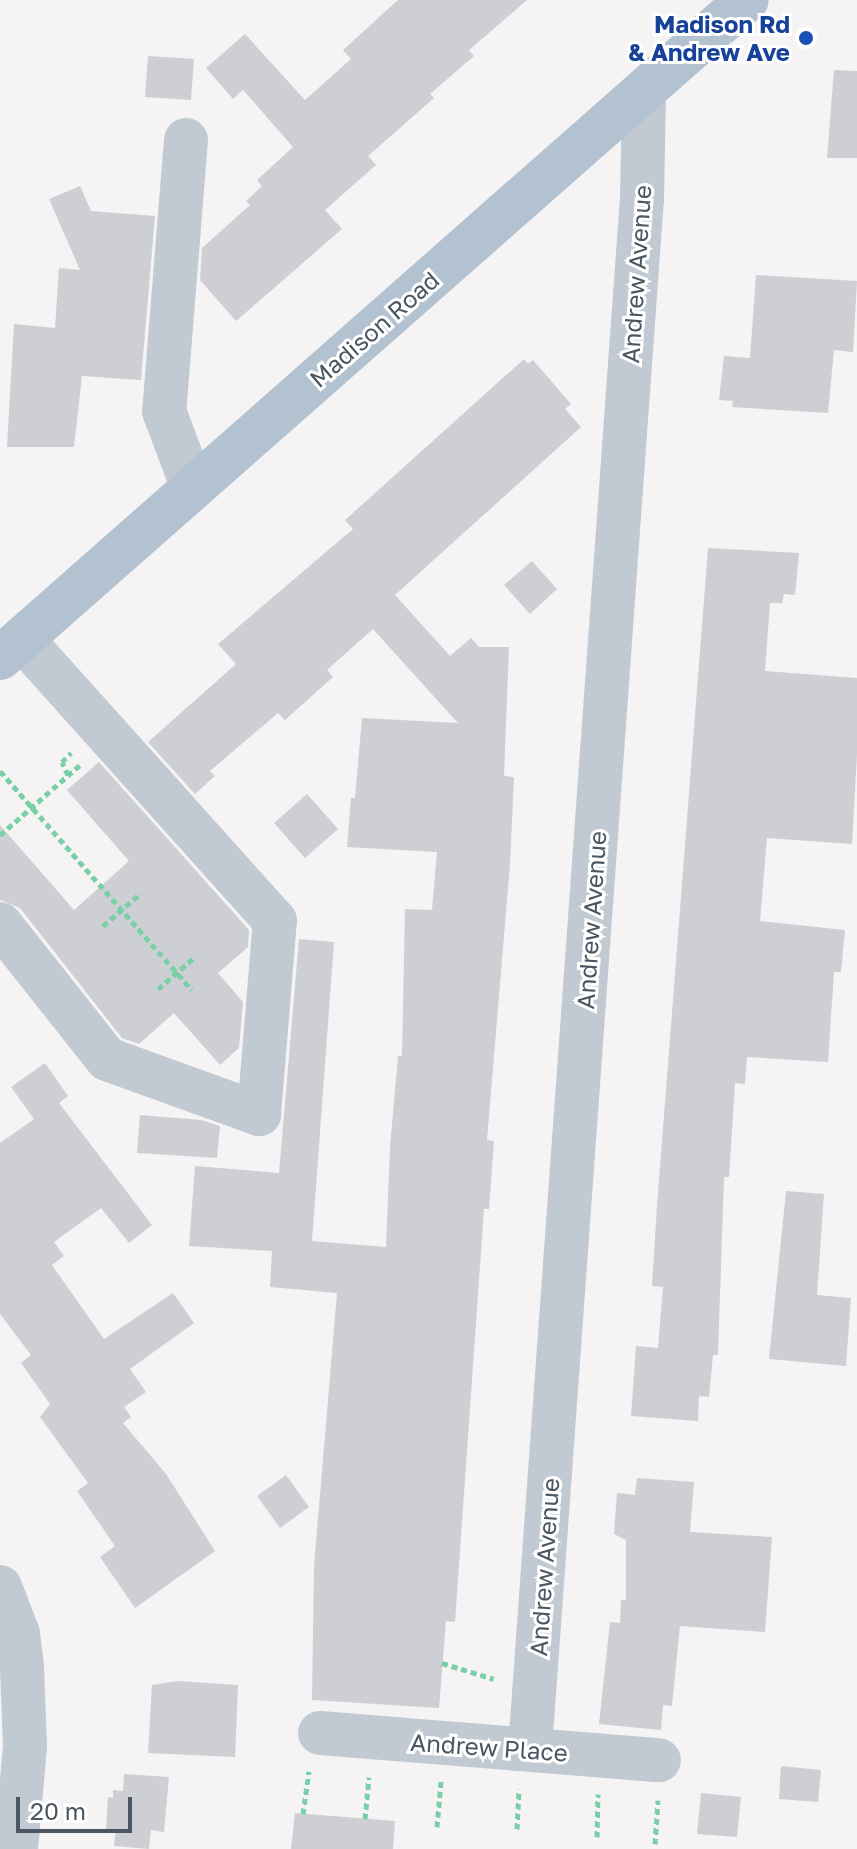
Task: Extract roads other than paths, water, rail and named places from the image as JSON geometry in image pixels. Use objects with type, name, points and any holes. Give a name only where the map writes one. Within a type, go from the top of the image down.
[{"type":"main road","name":"Madison Road","points":[[11,649],[747,0]]},
{"type":"street","name":"Andrew Avenue","points":[[525,1766],[642,199],[644,91]]},
{"type":"street","points":[[186,140],[164,411],[193,488]]},
{"type":"street","points":[[0,924],[107,1059],[259,1114],[275,921],[11,649]]},
{"type":"street","points":[[0,1587],[18,1634],[22,1668],[25,1746],[16,1849]]},
{"type":"street","name":"Andrew Place","points":[[315,1749],[659,1777]]},
{"type":"place","name":"Madison Rd & Andrew Ave","points":[[806,38]]}]
